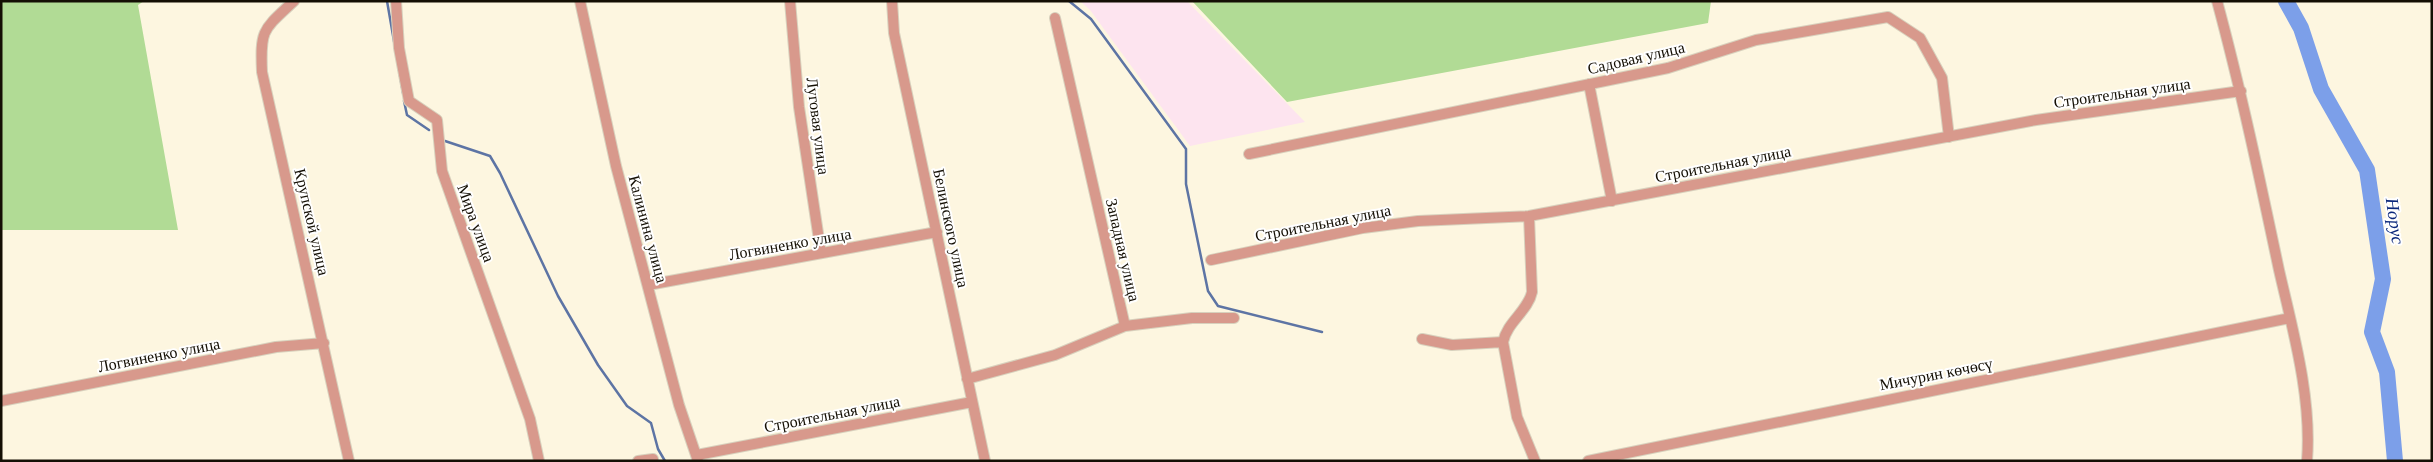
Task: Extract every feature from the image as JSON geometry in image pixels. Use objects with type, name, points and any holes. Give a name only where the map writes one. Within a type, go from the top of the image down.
[{"type":"street","name":"Крупской улица","points":[[294,1],[263,32],[261,46],[262,72],[349,461]]},
{"type":"street","name":"Мира улица","points":[[396,1],[399,48],[409,101],[437,120],[442,171],[530,419],[538,461]]},
{"type":"street","name":"Калинина улица","points":[[580,1],[616,166],[679,405],[698,458]]},
{"type":"street","name":"Луговая улица","points":[[790,1],[799,107],[821,253]]},
{"type":"street","name":"Белинского улица","points":[[892,1],[894,33],[938,232],[985,461]]},
{"type":"street","points":[[2217,1],[2241,91],[2298,350],[2308,443],[2307,461]]},
{"type":"street","name":"Садовая улица","points":[[1249,154],[1668,68],[1756,40],[1888,17],[1920,38],[1942,78],[1948,137]]},
{"type":"street","name":"Западная улица","points":[[967,379],[1056,356],[1125,326],[1055,18]]},
{"type":"street","points":[[1589,84],[1612,201]]},
{"type":"street","name":"Строительная улица","points":[[1210,260],[1363,228],[1418,221],[1529,216],[2036,120],[2241,91]]},
{"type":"street","points":[[1529,216],[1531,299],[1505,331],[1503,342],[1517,417],[1535,461]]},
{"type":"street","name":"Логвиненко улица","points":[[648,285],[938,232]]},
{"type":"street","points":[[1125,326],[1192,318],[1234,318]]},
{"type":"street","name":"Мичурин көчөсү","points":[[1588,461],[2290,318]]},
{"type":"street","points":[[1422,339],[1452,345],[1503,342]]},
{"type":"street","name":"Логвиненко улица","points":[[1,401],[276,347],[324,343]]},
{"type":"street","name":"Строительная улица","points":[[698,458],[972,402]]},
{"type":"street","points":[[638,461],[653,459]]},
{"type":"shaded area","points":[[1080,1],[1187,1],[1305,122],[1190,146],[1090,10]]},
{"type":"green space","points":[[1,1],[144,1],[138,5],[178,230],[1,230]]},
{"type":"green space","points":[[1192,1],[1711,1],[1708,23],[1287,102]]},
{"type":"waterway","points":[[387,1],[403,93]]},
{"type":"waterway","points":[[1069,1],[1091,19],[1186,149],[1186,184],[1208,291],[1218,306],[1322,332]]},
{"type":"waterway","name":"Норус","points":[[2286,1],[2301,28],[2321,89],[2367,170],[2383,279],[2372,332],[2387,372],[2395,461]]},
{"type":"waterway","points":[[404,101],[407,115],[429,130]]},
{"type":"waterway","points":[[445,141],[490,156],[500,173],[558,296],[598,365],[627,406],[651,423],[658,449],[665,461]]}]
